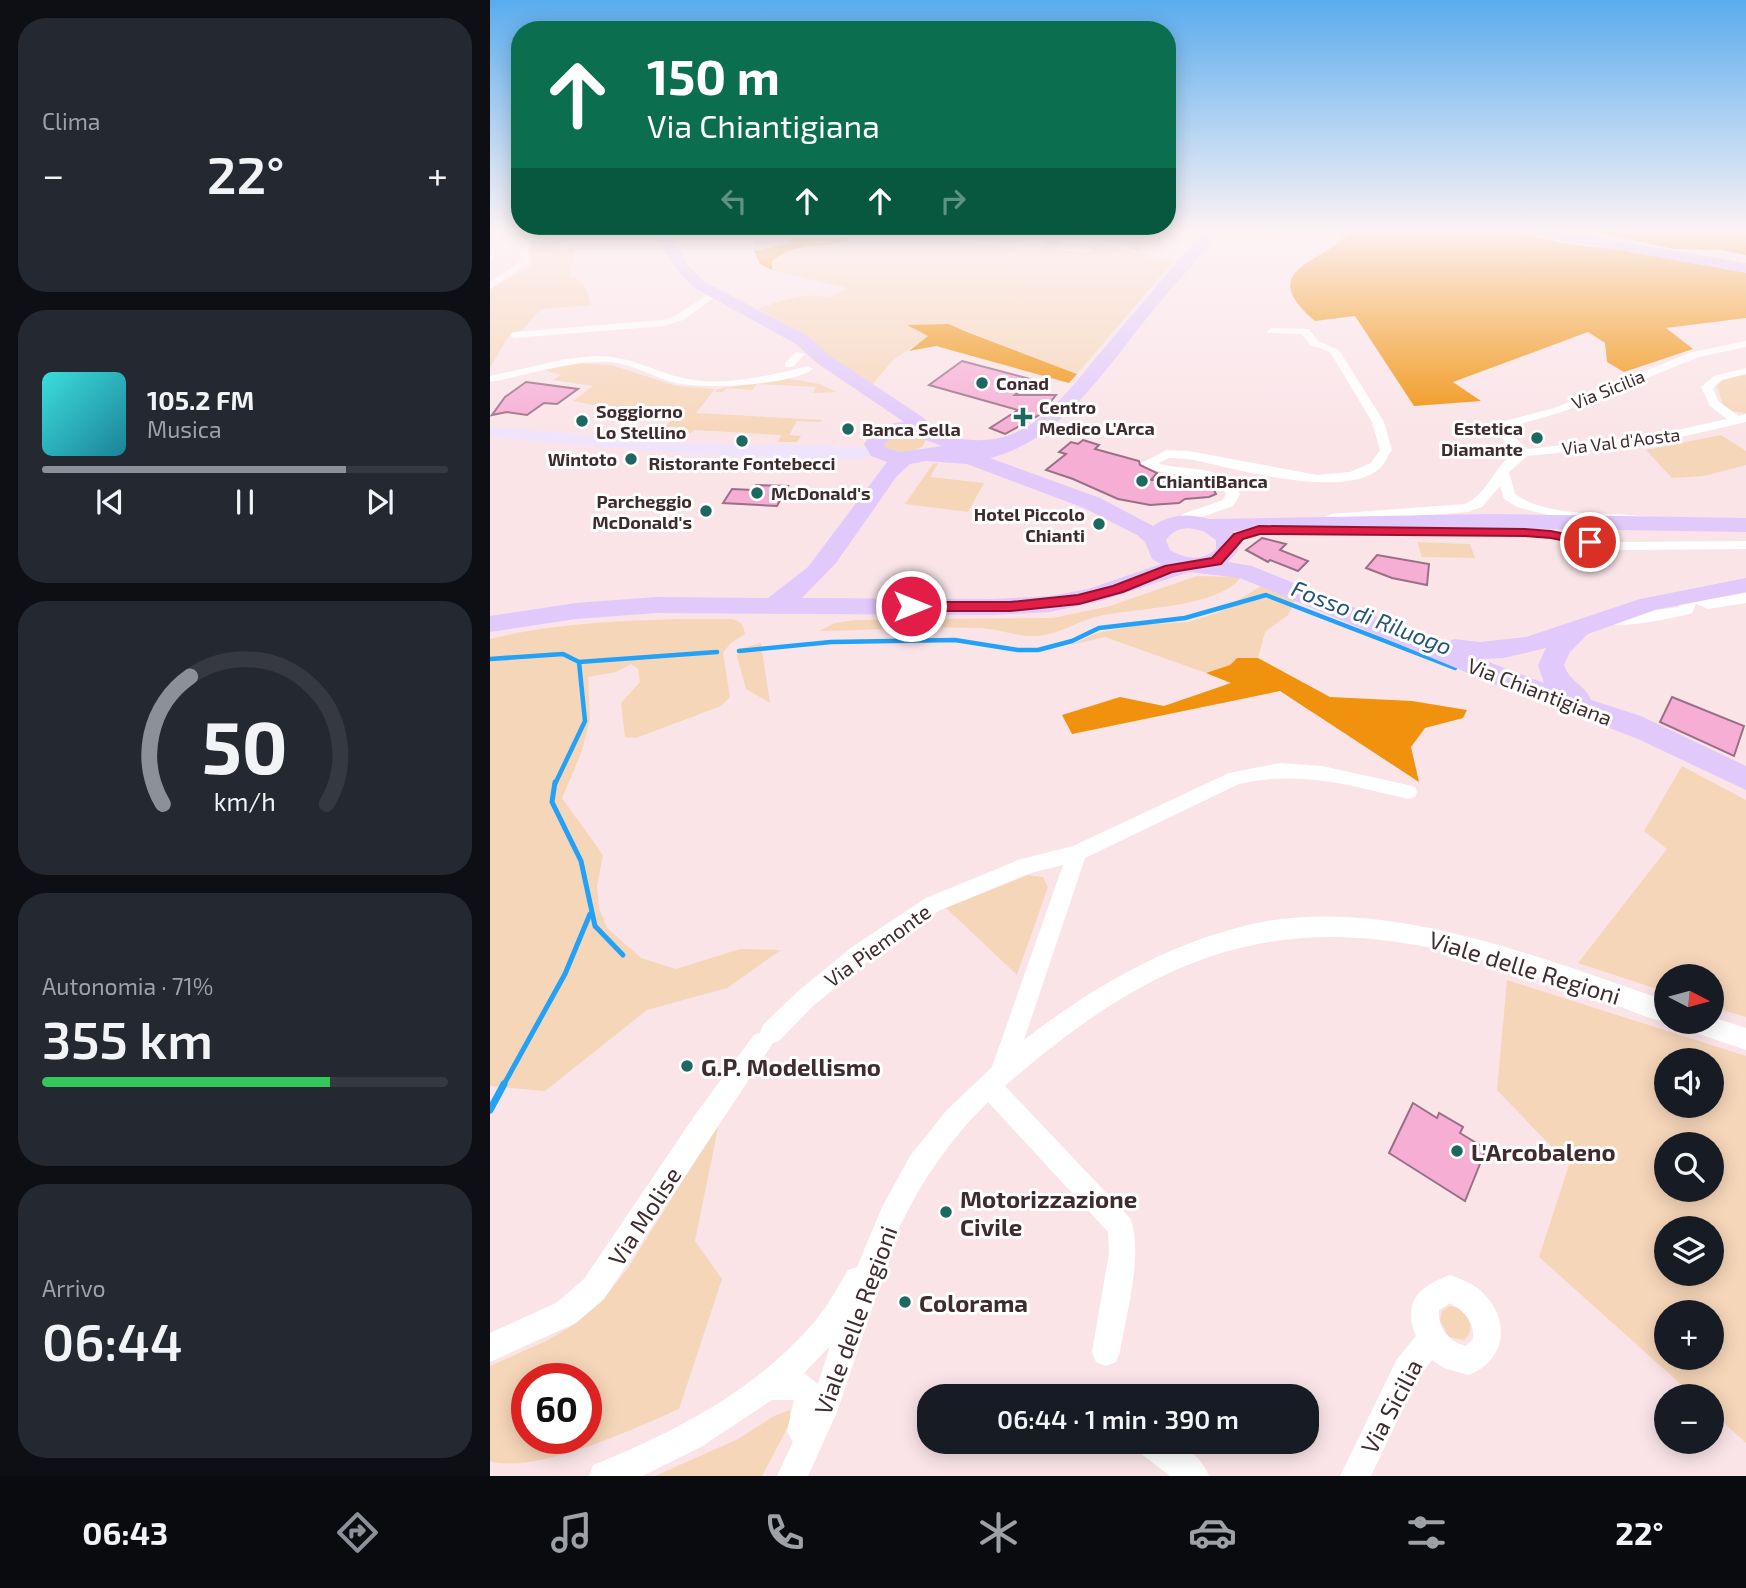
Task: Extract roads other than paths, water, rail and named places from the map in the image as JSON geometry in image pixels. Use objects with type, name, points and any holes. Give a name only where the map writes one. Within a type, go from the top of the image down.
[{"type":"main road","points":[[722,298],[795,336],[804,362],[884,409],[889,418],[894,453]]},
{"type":"main road","points":[[490,432],[661,448],[966,457],[984,455],[1042,426],[1059,412],[1155,298]]},
{"type":"main road","points":[[804,362],[917,422],[932,438],[930,446],[894,453]]},
{"type":"main road","points":[[774,605],[811,581],[894,453],[901,428],[925,431],[984,455]]},
{"type":"main road","name":"Via Chiantigiana","points":[[984,455],[1141,527],[1167,559],[1244,571],[1647,731]]},
{"type":"main road","name":"Via Chiantigiana","points":[[1108,510],[1178,523],[1209,520],[1221,532],[1228,548],[1242,563],[1453,648],[1513,679],[1578,699],[1746,779]]},
{"type":"main road","points":[[1209,520],[1304,523],[1746,525]]},
{"type":"main road","points":[[1142,578],[1157,547],[1161,530],[1178,523]]},
{"type":"main road","points":[[490,624],[555,613],[620,607],[1030,606],[1093,596],[1142,578],[1216,561],[1228,548]]},
{"type":"main road","points":[[811,581],[814,606]]},
{"type":"main road","points":[[1453,648],[1489,652],[1528,646],[1683,596],[1746,585]]},
{"type":"main road","points":[[1578,699],[1557,682],[1551,669],[1552,660],[1559,648],[1590,624]]},
{"type":"main road","points":[[1513,679],[1518,656],[1528,646]]},
{"type":"main road","points":[[1513,679],[1534,672],[1552,660]]},
{"type":"street","points":[[513,335],[664,323],[677,320],[711,298]]},
{"type":"street","points":[[1209,520],[1230,501],[1233,494],[1227,483],[1209,474],[1181,474],[1147,463],[1167,454],[1189,454],[1290,476],[1317,479],[1361,473],[1372,468],[1385,456],[1386,445],[1380,426],[1332,348],[1314,343],[1306,331],[1272,331]]},
{"type":"street","name":"Via Sicilia","points":[[1524,453],[1504,435],[1503,428],[1696,354],[1746,344]]},
{"type":"street","points":[[490,379],[566,361],[604,358],[634,362],[673,379],[719,384],[756,378],[804,362]]},
{"type":"street","points":[[756,378],[804,362]]},
{"type":"street","points":[[1742,419],[1714,405],[1707,387],[1718,378],[1746,371]]},
{"type":"street","name":"Via Val d'Aosta","points":[[1524,453],[1661,438],[1742,419]]},
{"type":"street","points":[[1304,523],[1320,518],[1468,508],[1484,500],[1513,460],[1524,453]]},
{"type":"street","points":[[1166,468],[1174,458],[1189,454]]},
{"type":"street","points":[[1504,474],[1509,496],[1531,510],[1624,516],[1656,523]]},
{"type":"street","points":[[1228,548],[1247,533],[1274,530],[1534,533],[1616,546],[1746,545]]},
{"type":"street","points":[[1683,596],[1708,604],[1746,598]]},
{"type":"street","name":"Via Piemonte","points":[[766,1038],[833,975],[921,910],[1028,864],[1077,853],[1222,783],[1258,772],[1303,768],[1408,792]]},
{"type":"street","points":[[1077,853],[995,1079],[1121,1227],[1122,1253],[1106,1352]]},
{"type":"street","name":"Viale delle Regioni","points":[[792,1476],[822,1414],[871,1260],[899,1200],[920,1164],[961,1112],[995,1079],[1082,1011],[1163,964],[1223,941],[1291,929],[1379,928],[1436,938],[1492,953],[1654,1008]]},
{"type":"street","points":[[1724,1032],[1746,1039]]},
{"type":"street","name":"Via Molise","points":[[490,1348],[566,1313],[594,1289],[621,1254],[704,1124],[766,1038]]},
{"type":"street","points":[[604,1476],[670,1447],[766,1387],[819,1337],[871,1260]]},
{"type":"street","name":"Via Sicilia","points":[[1355,1476],[1408,1369],[1418,1353],[1432,1341]]},
{"type":"street","points":[[766,1387],[785,1382],[796,1383],[808,1393],[811,1403],[782,1476]]},
{"type":"street","points":[[1166,1454],[1194,1476]]},
{"type":"waterway","name":"Fosso di Riluogo","points":[[739,651],[831,642],[955,640],[1018,650],[1038,650],[1072,641],[1099,628],[1185,618],[1266,595],[1455,668]]},
{"type":"waterway","name":"Fosso di Riluogo","points":[[579,662],[717,652]]},
{"type":"waterway","name":"Fosso di Riluogo","points":[[490,659],[563,654],[579,662]]},
{"type":"waterway","points":[[555,784],[585,721],[579,662]]},
{"type":"waterway","points":[[555,782],[552,802],[581,861],[595,926],[623,955]]},
{"type":"waterway","points":[[503,1086],[565,974],[590,914]]},
{"type":"waterway","points":[[490,1110],[504,1084]]},
{"type":"place","name":"Conad","points":[[982,383]]},
{"type":"place","name":"Centro Medico L'Arca","points":[[1023,417]]},
{"type":"place","name":"Soggiorno Lo Stellino","points":[[582,421]]},
{"type":"place","name":"Banca Sella","points":[[848,429]]},
{"type":"place","name":"Estetica Diamante","points":[[1537,438]]},
{"type":"place","name":"Ristorante Fontebecci","points":[[742,441]]},
{"type":"place","name":"Wintoto","points":[[631,459]]},
{"type":"place","name":"ChiantiBanca","points":[[1142,481]]},
{"type":"place","name":"McDonald's","points":[[757,493]]},
{"type":"place","name":"Parcheggio McDonald's","points":[[706,511]]},
{"type":"place","name":"Hotel Piccolo Chianti","points":[[1099,524]]},
{"type":"place","name":"G.P. Modellismo","points":[[687,1066]]},
{"type":"place","name":"L'Arcobaleno","points":[[1457,1151]]},
{"type":"place","name":"Motorizzazione Civile","points":[[946,1212]]},
{"type":"place","name":"Colorama","points":[[905,1302]]}]
